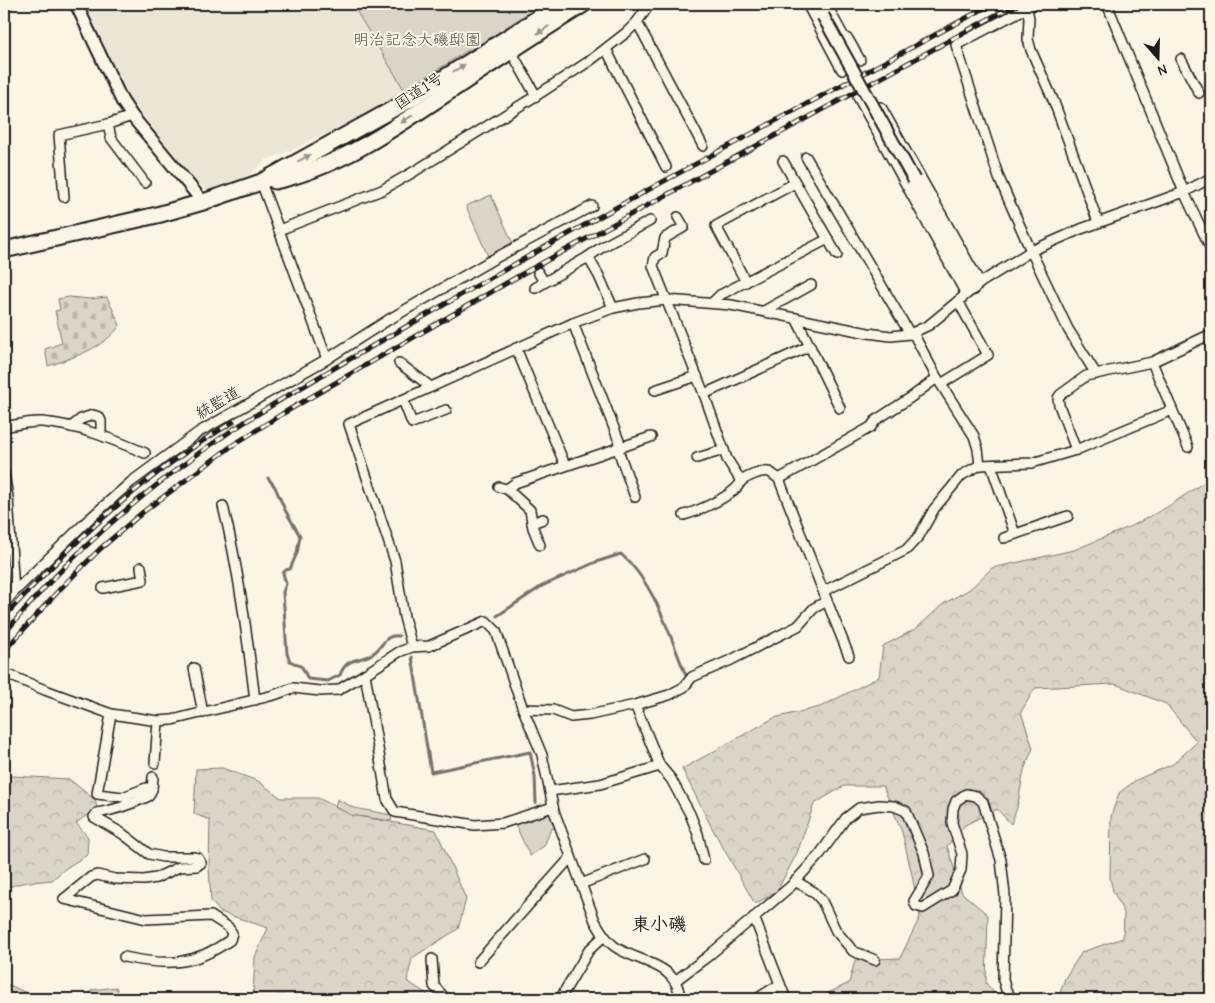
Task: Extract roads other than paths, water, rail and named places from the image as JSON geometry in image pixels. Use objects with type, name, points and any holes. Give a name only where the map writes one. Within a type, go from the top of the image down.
[{"type":"highway","name":"国道1号","points":[[4,250],[137,220],[264,188],[411,99],[560,4]]},
{"type":"highway","name":"国道1号","points":[[264,188],[272,182],[344,157],[584,4]]},
{"type":"street","points":[[76,4],[122,100],[132,116],[203,202]]},
{"type":"street","points":[[279,230],[382,190],[536,96],[606,49],[637,22],[650,4]]},
{"type":"street","points":[[807,4],[842,70]]},
{"type":"street","points":[[816,4],[973,289]]},
{"type":"street","points":[[826,4],[844,37],[848,39],[860,60]]},
{"type":"street","points":[[1107,4],[1184,192],[1211,248]]},
{"type":"street","points":[[1030,6],[1028,39],[1031,50],[1054,102],[1098,222]]},
{"type":"street","points":[[1030,6],[956,45],[1000,178],[1031,251],[1068,329],[1096,374]]},
{"type":"street","points":[[637,22],[703,146]]},
{"type":"street","points":[[606,49],[666,167]]},
{"type":"street","points":[[511,51],[536,96]]},
{"type":"street","points":[[1181,59],[1200,93]]},
{"type":"street","points":[[858,97],[973,289]]},
{"type":"street","points":[[881,107],[973,289]]},
{"type":"street","points":[[64,196],[59,134],[108,124],[132,116]]},
{"type":"street","points":[[873,124],[889,122]]},
{"type":"street","points":[[108,124],[111,138],[144,183]]},
{"type":"street","points":[[806,157],[939,381],[974,436],[980,465]]},
{"type":"street","points":[[783,161],[837,255]]},
{"type":"street","points":[[412,647],[404,616],[395,561],[346,421],[403,400],[573,323],[613,308],[638,303],[667,300],[712,303],[764,311],[868,333],[891,336],[912,334],[929,325],[973,289],[1031,251],[1098,222],[1184,192],[1211,178]]},
{"type":"street","points":[[746,282],[716,226],[795,183]]},
{"type":"street","points":[[264,188],[327,359]]},
{"type":"street","name":"統監道","points":[[4,604],[87,521],[131,482],[199,432],[327,359],[388,320],[490,261],[592,206]]},
{"type":"street","points":[[678,217],[685,229],[665,238],[662,253],[654,258],[653,266],[704,394],[727,459],[741,481]]},
{"type":"street","points":[[535,288],[602,247],[650,221]]},
{"type":"street","points":[[712,303],[720,295],[828,239]]},
{"type":"street","points":[[588,257],[603,283],[613,308]]},
{"type":"street","points":[[538,272],[544,282]]},
{"type":"street","points":[[764,311],[811,286]]},
{"type":"street","points":[[780,479],[871,427],[876,420],[910,398],[988,355],[958,301]]},
{"type":"street","points":[[796,318],[840,408]]},
{"type":"street","points":[[573,323],[619,447],[632,494]]},
{"type":"street","points":[[1076,450],[1058,398],[1086,376],[1152,362],[1211,334]]},
{"type":"street","points":[[704,394],[810,346]]},
{"type":"street","points":[[516,348],[565,465]]},
{"type":"street","points":[[1152,362],[1188,446]]},
{"type":"street","points":[[400,363],[430,388]]},
{"type":"street","points":[[655,390],[697,376]]},
{"type":"street","points":[[403,400],[412,423],[446,410]]},
{"type":"street","points":[[824,591],[906,550],[919,536],[934,509],[962,476],[980,465],[1032,463],[1076,450],[1172,410]]},
{"type":"street","points":[[71,427],[92,415],[99,417],[101,421],[100,435]]},
{"type":"street","points":[[4,427],[40,422],[71,427],[100,435],[146,453]]},
{"type":"street","points":[[540,546],[532,523],[530,510],[503,488],[565,465],[651,437]]},
{"type":"street","points":[[697,458],[724,450]]},
{"type":"street","points":[[991,465],[1015,534]]},
{"type":"street","points":[[684,515],[736,490],[741,481],[746,477],[769,472],[780,479],[849,656]]},
{"type":"street","points":[[4,474],[8,497],[14,592]]},
{"type":"street","points":[[223,506],[232,540],[240,584],[255,700]]},
{"type":"street","points":[[1004,538],[1068,516]]},
{"type":"street","points":[[532,523],[543,519]]},
{"type":"street","points":[[103,588],[143,580],[141,566]]},
{"type":"street","points":[[523,709],[553,710],[571,717],[590,716],[635,705],[676,691],[684,687],[692,677],[731,660],[798,626],[814,608],[827,601]]},
{"type":"street","points":[[4,673],[111,714],[158,721],[172,720],[255,700],[293,688],[320,691],[338,690],[399,652],[412,647],[429,646],[488,618],[496,631],[523,709],[542,755],[553,807],[592,913],[604,936],[616,947],[657,965],[675,981],[680,990],[680,999]]},
{"type":"street","points":[[194,668],[203,713]]},
{"type":"street","points":[[365,674],[387,799],[395,812],[475,825],[503,824],[553,807]]},
{"type":"street","points":[[635,705],[660,766],[671,779],[690,814],[698,834],[704,860]]},
{"type":"street","points":[[111,714],[97,794],[123,797],[146,788],[152,789]]},
{"type":"street","points":[[154,763],[158,721]]},
{"type":"street","points":[[550,792],[600,784],[660,766]]},
{"type":"street","points":[[124,957],[151,962],[187,961],[209,954],[230,940],[231,937],[228,927],[211,916],[146,919],[64,899],[91,877],[97,875],[116,879],[144,880],[156,878],[180,867],[197,866],[201,863],[198,858],[194,857],[163,857],[149,854],[123,834],[94,817],[97,813],[114,811],[149,796],[153,777]]},
{"type":"street","points":[[675,981],[795,881],[820,854],[846,818],[859,808],[879,805],[894,806],[906,811],[924,853],[929,876],[914,901],[916,906],[923,908],[952,890],[960,870],[962,854],[952,823],[953,809],[956,801],[966,794],[976,796],[983,802],[1001,860],[1005,895],[1003,980],[1006,990],[1012,998]]},
{"type":"street","points":[[478,962],[571,857]]},
{"type":"street","points":[[581,884],[645,858]]},
{"type":"street","points":[[795,881],[814,892],[822,901],[836,931],[853,952],[874,960]]},
{"type":"street","points":[[754,917],[786,999]]},
{"type":"street","points":[[562,999],[564,992],[589,950],[604,936]]},
{"type":"street","points":[[432,959],[434,986],[446,999]]},
{"type":"street","points":[[758,999],[780,984]]},
{"type":"waterway","points":[[268,478],[275,487],[285,510],[300,536],[297,553],[290,569],[283,573],[286,584],[283,592],[287,654],[290,661],[302,667],[308,679],[328,681],[340,675],[350,662],[375,652],[388,638],[399,636]]},
{"type":"waterway","points":[[497,616],[542,586],[596,562],[621,554],[644,580],[653,596],[687,678]]},
{"type":"waterway","points":[[412,657],[431,772],[530,752],[535,776],[536,803]]},
{"type":"railway","points":[[4,634],[54,578],[109,525],[167,477],[228,433],[282,399],[514,264],[992,4]]},
{"type":"railway","points":[[4,651],[61,588],[100,549],[143,512],[233,445],[282,414],[522,274],[1016,4]]},
{"type":"railway","points":[[4,617],[56,562],[111,510],[170,463],[233,422]]},
{"type":"district","name":"東小磯","points":[[659,924]]},
{"type":"park label","name":"明治記念大磯邸園","points":[[417,40]]}]
